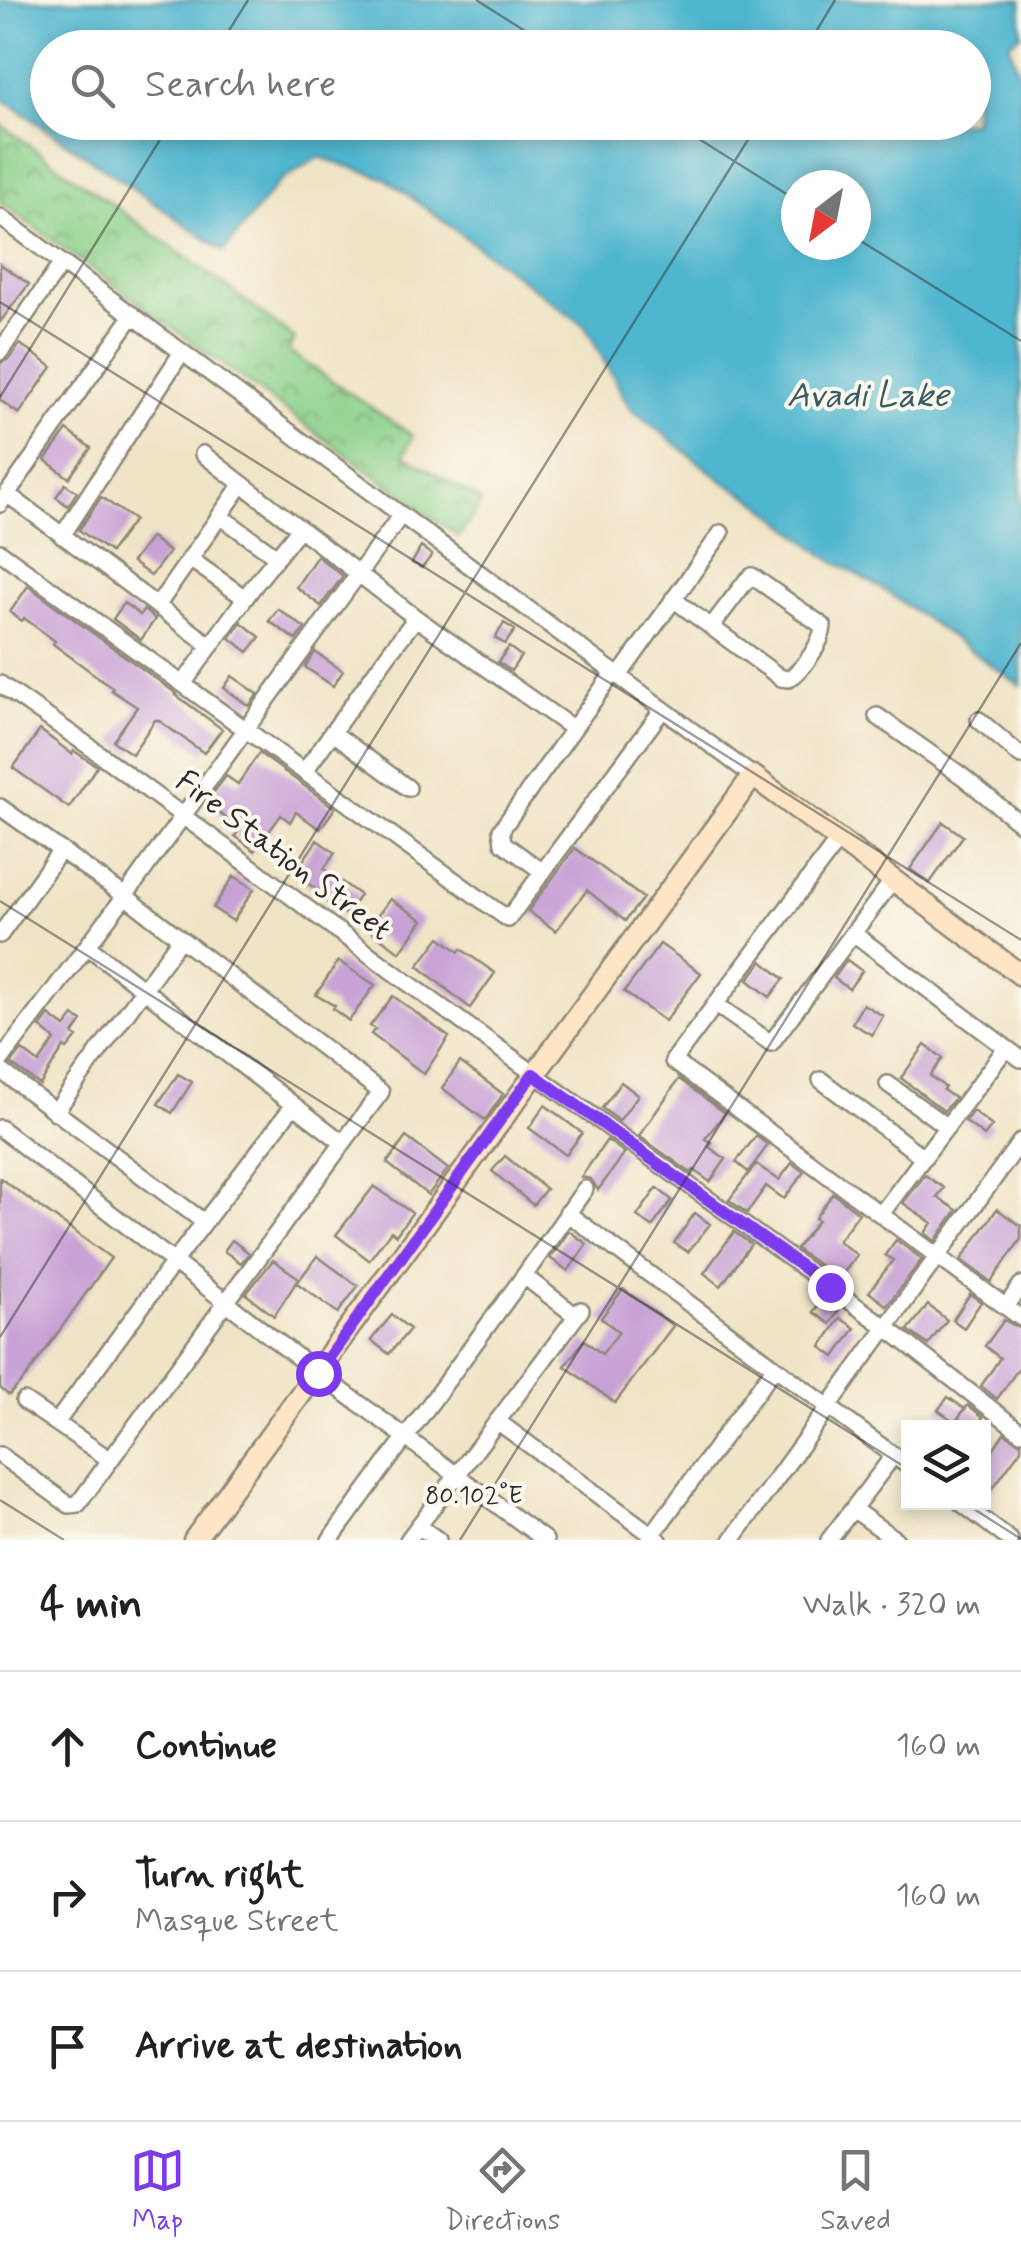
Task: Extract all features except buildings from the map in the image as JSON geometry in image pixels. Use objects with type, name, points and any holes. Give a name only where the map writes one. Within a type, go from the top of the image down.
[{"type":"street","points":[[0,218],[1021,975]]},
{"type":"street","points":[[0,352],[62,262]]},
{"type":"street","points":[[133,316],[4,499],[62,536],[211,646]]},
{"type":"street","points":[[62,536],[182,352]]},
{"type":"street","points":[[203,454],[416,618],[572,728]]},
{"type":"street","points":[[157,606],[242,484]]},
{"type":"street","points":[[0,1061],[125,896],[401,514]]},
{"type":"street","points":[[220,516],[277,557]]},
{"type":"street","points":[[183,684],[300,528]]},
{"type":"street","points":[[543,872],[503,844],[501,830],[572,728],[674,599],[721,532]]},
{"type":"street","points":[[0,552],[508,919],[664,709]]},
{"type":"street","points":[[190,560],[245,598]]},
{"type":"street","points":[[674,599],[711,627],[781,678],[789,679],[796,674],[823,634],[823,626],[752,576],[711,627]]},
{"type":"street","points":[[304,772],[416,618]]},
{"type":"street","name":"Fire Station Street","points":[[0,684],[887,1328],[1021,1432]]},
{"type":"street","points":[[877,716],[1021,824]]},
{"type":"street","points":[[979,720],[1021,756]]},
{"type":"street","points":[[332,732],[408,788]]},
{"type":"street","points":[[194,1540],[753,776]]},
{"type":"street","points":[[0,807],[125,896],[381,1092],[78,1504],[69,1505],[0,1455]]},
{"type":"street","points":[[839,840],[673,1060],[1021,1318]]},
{"type":"street","points":[[0,936],[61,850]]},
{"type":"street","points":[[715,1004],[770,1043],[893,880]]},
{"type":"street","points":[[0,902],[16,914]]},
{"type":"street","points":[[853,933],[1021,1059]]},
{"type":"street","points":[[56,1112],[180,939]]},
{"type":"street","points":[[86,946],[343,1143]]},
{"type":"street","points":[[881,1214],[1006,1048]]},
{"type":"street","points":[[0,1070],[204,1222]]},
{"type":"street","points":[[821,1080],[924,1158]]},
{"type":"street","points":[[888,1084],[947,1127]]},
{"type":"street","points":[[56,1423],[294,1106]]},
{"type":"street","points":[[0,1128],[318,1373],[545,1540]]},
{"type":"street","points":[[732,1540],[1021,1141]]},
{"type":"street","points":[[330,1540],[584,1189]]},
{"type":"street","points":[[568,1213],[901,1461]]},
{"type":"street","points":[[408,1540],[578,1313],[524,1276]]},
{"type":"street","points":[[1006,1307],[1021,1286]]},
{"type":"street","points":[[496,1421],[656,1537],[774,1368]]},
{"type":"street","points":[[24,1401],[109,1460]]},
{"type":"street","points":[[829,1540],[894,1456]]},
{"type":"street","points":[[853,1509],[896,1540]]},
{"type":"street","points":[[971,1510],[1010,1540]]},
{"type":"street","points":[[418,1526],[438,1540]]},
{"type":"green space","points":[[0,124],[295,339],[288,351],[413,436],[404,455],[482,502],[459,537],[0,202]]},
{"type":"water","name":"Avadi Lake","points":[[0,0],[1021,0],[1021,35],[1009,43],[1021,81],[1021,686],[887,592],[825,556],[630,408],[585,326],[385,178],[319,157],[278,183],[224,251],[63,140],[991,140],[991,30],[30,30],[30,118],[0,97]]},
{"type":"route","points":[[318,1373],[533,1074],[830,1287]]}]
